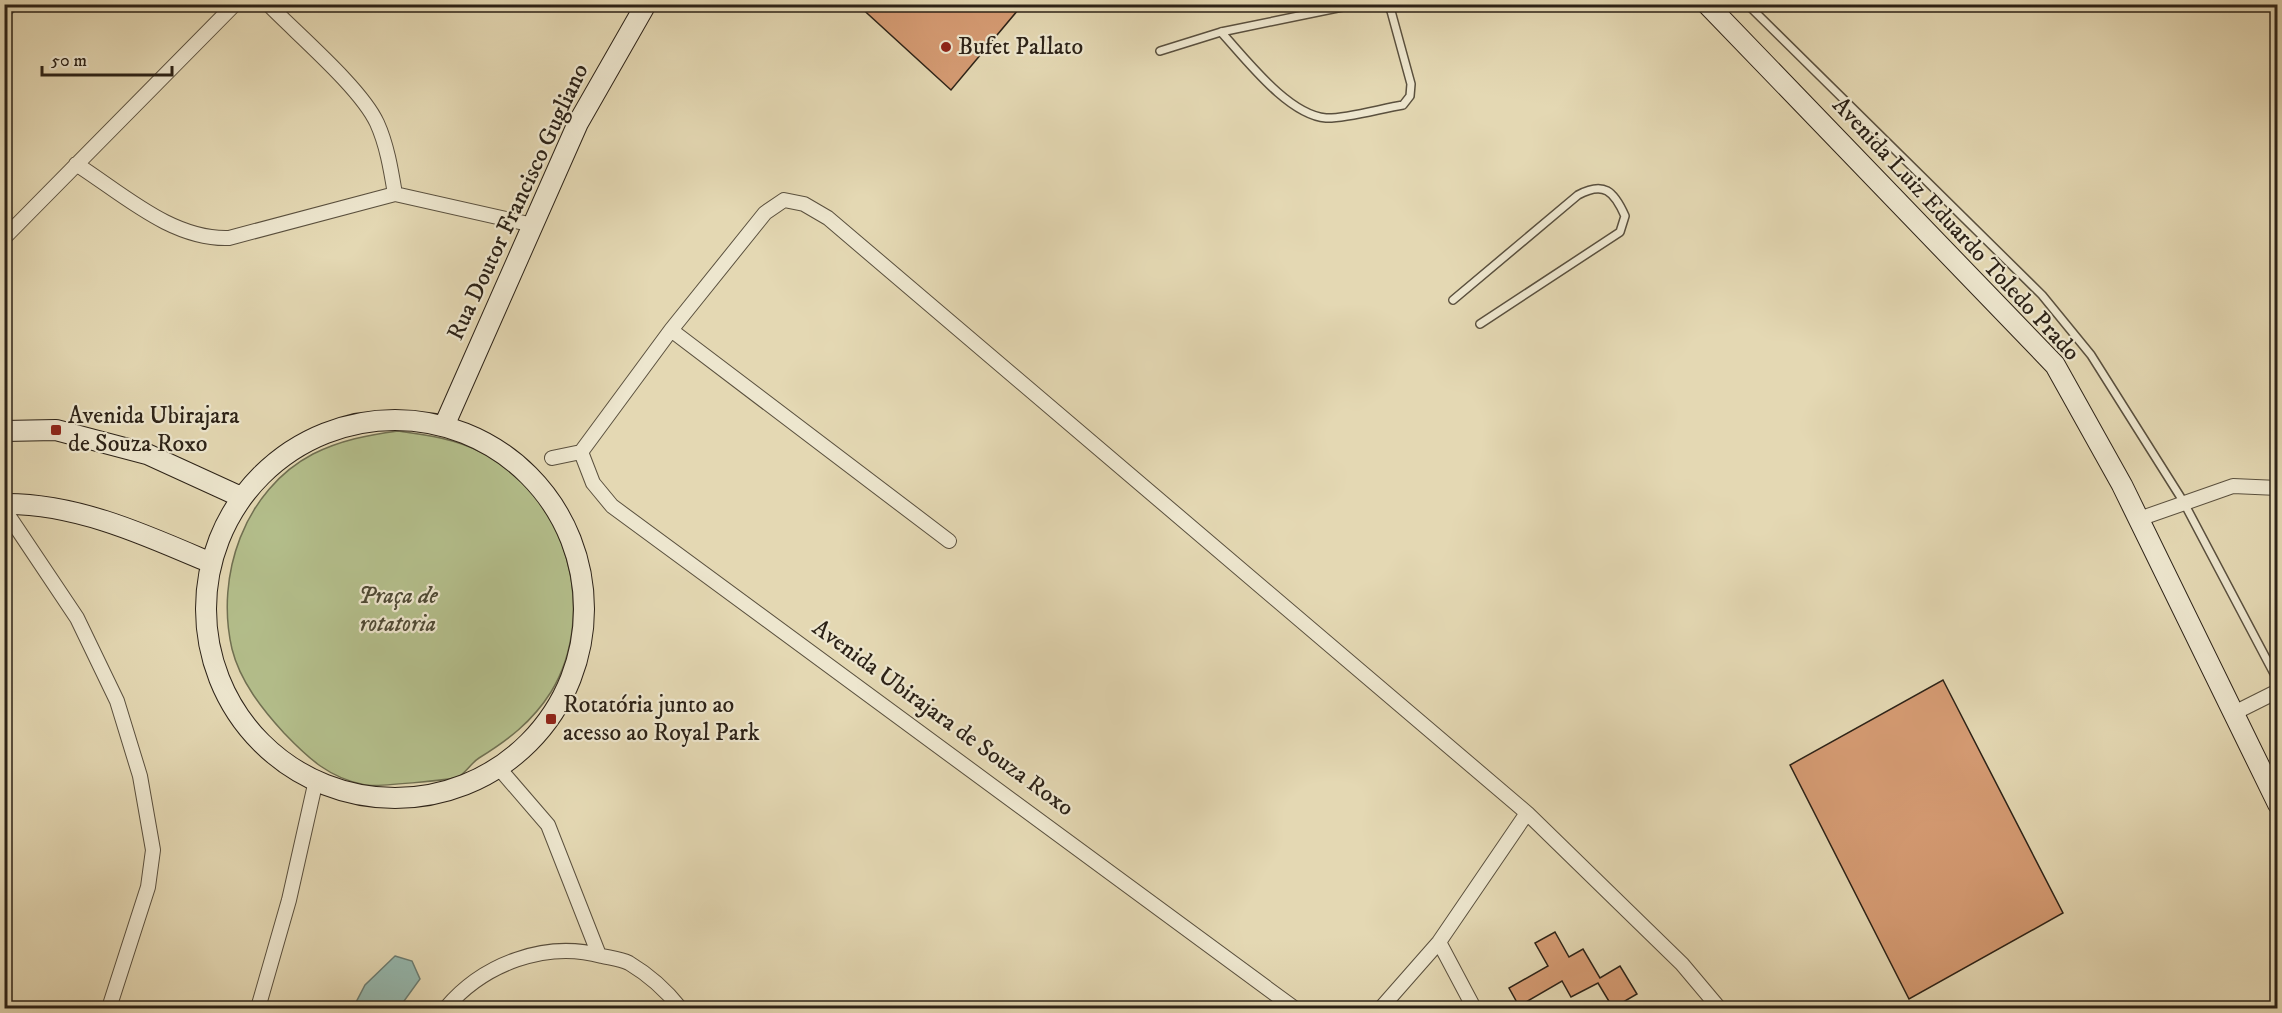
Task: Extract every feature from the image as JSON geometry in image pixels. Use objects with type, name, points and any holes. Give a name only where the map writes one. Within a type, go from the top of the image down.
[{"type":"main road","name":"Avenida Luiz Eduardo Toledo Prado","points":[[1707,4],[2055,365],[2139,519],[2277,804]]},
{"type":"main road","name":"Rua Doutor Francisco Gugliano","points":[[444,426],[578,123],[640,7]]},
{"type":"main road","points":[[399,419],[444,426],[480,439],[512,459],[546,494],[570,535],[584,582],[585,630],[574,676],[551,719],[518,754],[478,780],[430,795],[392,798],[352,793],[316,780],[278,758],[247,727],[224,690],[209,638],[205,606],[211,563],[221,532],[241,497],[272,464],[310,439],[353,424],[399,419]]},
{"type":"main road","points":[[4,432],[57,430],[147,454],[241,497]]},
{"type":"main road","points":[[4,504],[31,504],[124,526],[211,563]]},
{"type":"street","points":[[4,238],[235,4]]},
{"type":"street","points":[[268,4],[352,89],[376,121],[390,159],[395,194]]},
{"type":"street","points":[[76,164],[175,228],[207,239],[229,238],[395,194],[533,225]]},
{"type":"street","points":[[552,458],[581,452],[671,330],[765,213],[784,200],[804,204],[837,226],[1527,813],[1682,964],[1719,1008]]},
{"type":"street","points":[[671,330],[949,541]]},
{"type":"street","name":"Avenida Ubirajara de Souza Roxo","points":[[581,452],[593,483],[612,506],[1294,1008]]},
{"type":"street","points":[[2139,519],[2183,501],[2233,486],[2277,488]]},
{"type":"street","points":[[4,509],[77,618],[117,701],[140,776],[153,850],[152,859],[148,887],[109,1008]]},
{"type":"street","points":[[2234,713],[2277,691]]},
{"type":"street","points":[[498,767],[548,825],[599,955]]},
{"type":"street","points":[[258,1008],[289,900],[316,780]]},
{"type":"street","points":[[1381,1008],[1439,942],[1527,813]]},
{"type":"street","points":[[1439,942],[1474,1008]]},
{"type":"street","points":[[446,1008],[460,991],[492,969],[538,954],[578,949],[627,962],[664,989],[680,1008]]},
{"type":"lane","points":[[1160,51],[1221,32],[1357,4]]},
{"type":"lane","points":[[1221,32],[1285,99],[1308,114],[1327,118],[1403,105],[1410,96],[1411,84],[1391,11],[1386,4]]},
{"type":"lane","points":[[1747,4],[2042,295],[2091,355],[2183,501],[2277,681]]},
{"type":"lane","points":[[1453,300],[1578,195],[1593,188],[1604,188],[1614,195],[1625,216],[1620,232],[1480,324]]},
{"type":"green space","name":"Praça de rotatoria","points":[[398,431],[431,436],[473,448],[512,472],[536,497],[554,526],[566,558],[573,592],[572,627],[565,661],[544,703],[519,730],[476,760],[461,775],[428,781],[365,785],[352,782],[320,766],[284,733],[260,704],[240,672],[232,649],[228,621],[228,593],[232,565],[240,538],[253,512],[269,489],[289,470],[313,454],[365,436]]},
{"type":"water","points":[[395,956],[412,961],[420,979],[399,1008],[353,1008],[365,985]]},
{"type":"building","name":"Bufet Pallato","points":[[857,4],[1023,4],[951,90]]},
{"type":"building","points":[[1943,680],[2063,913],[1909,999],[1790,765]]},
{"type":"building","points":[[1555,932],[1569,957],[1583,949],[1600,978],[1620,966],[1637,994],[1613,1008],[1598,983],[1571,997],[1562,981],[1519,1006],[1509,988],[1548,966],[1535,943]]},
{"type":"waterway","points":[[4,18],[20,4]]},
{"type":"place","name":"Bufet Pallato","points":[[946,47]]},
{"type":"place","name":"Avenida Ubirajara de Souza Roxo","points":[[56,430]]},
{"type":"place","name":"Rotatória junto ao acesso ao Royal Park","points":[[551,719]]}]
